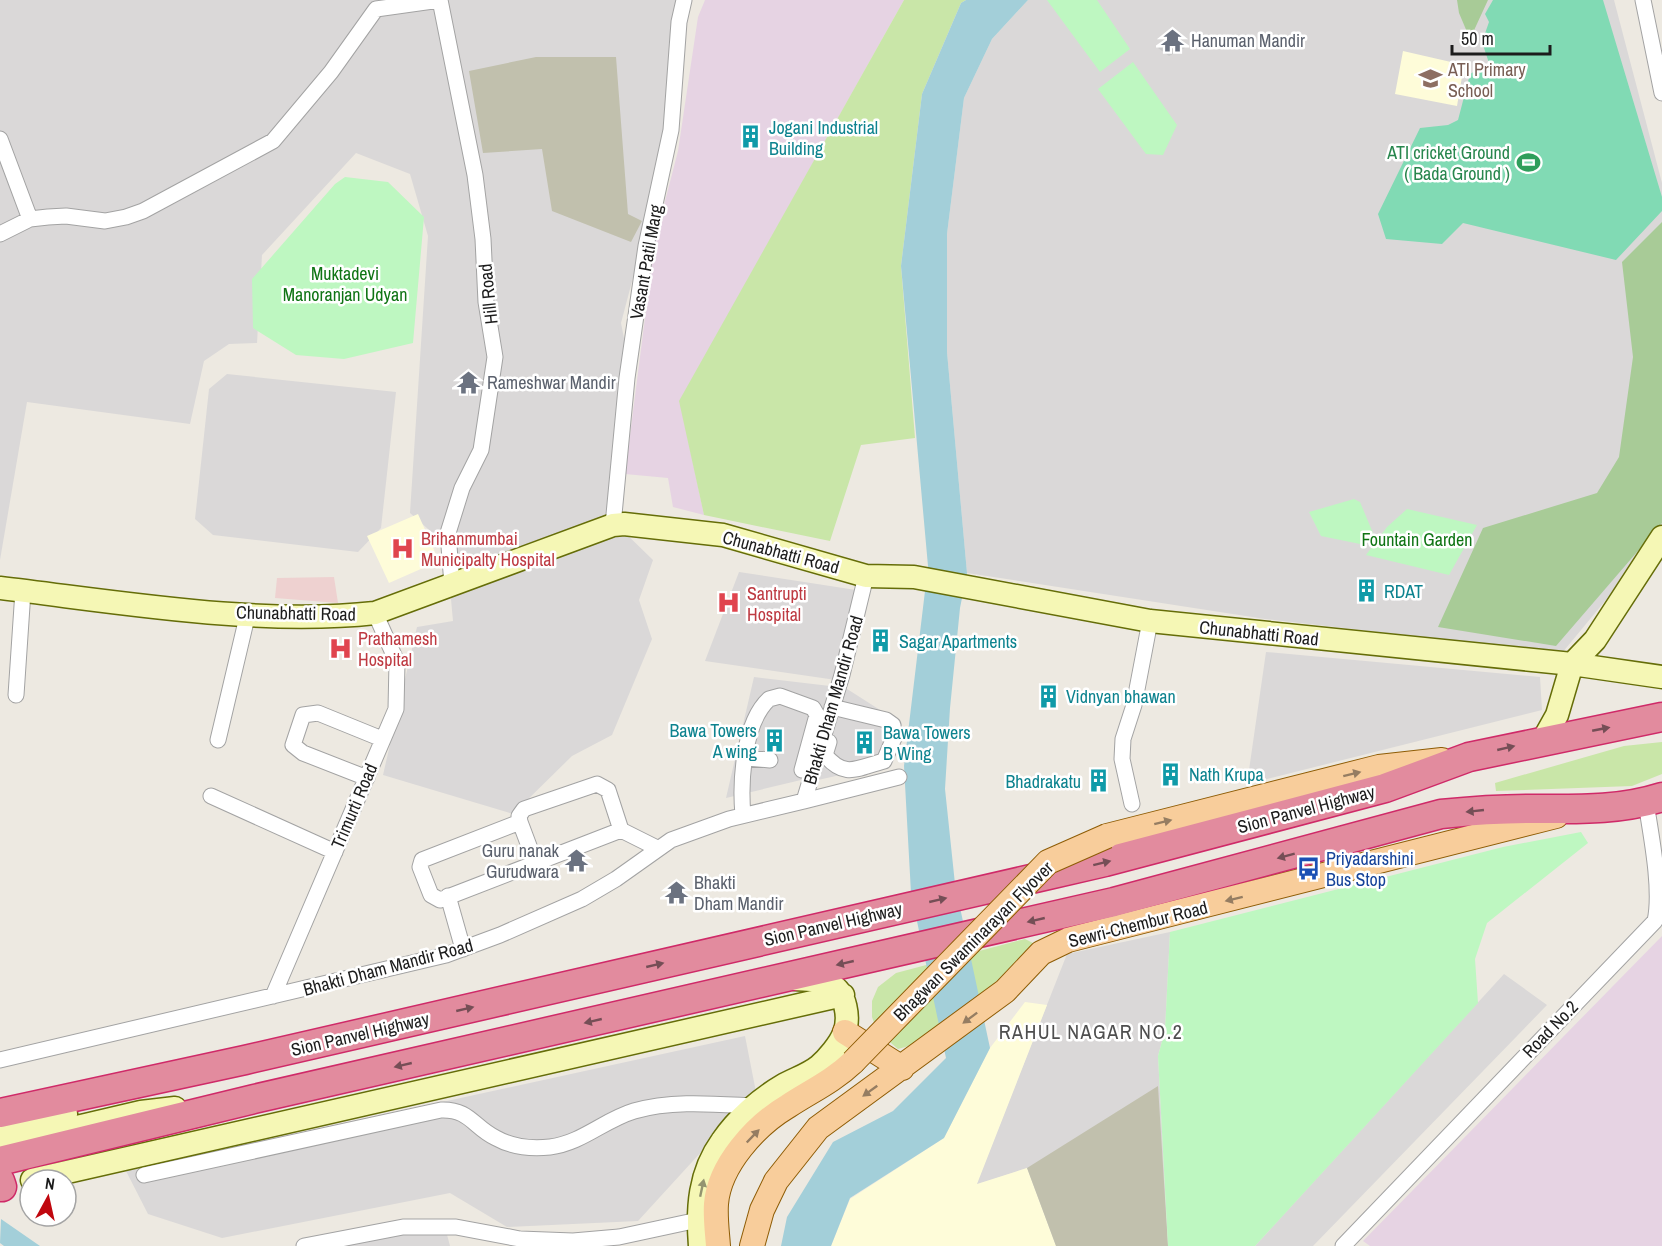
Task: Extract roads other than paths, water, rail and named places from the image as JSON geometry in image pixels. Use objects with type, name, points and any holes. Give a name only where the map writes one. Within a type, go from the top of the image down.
[{"type":"highway","name":"Sion Panvel Highway","points":[[0,1113],[245,1060],[1116,859],[1385,788],[1469,757],[1662,717]]},
{"type":"highway","points":[[0,1179],[254,1099],[1114,902],[1441,814],[1486,810],[1575,811],[1654,800]]},
{"type":"main road","name":"Chunabhatti Road","points":[[0,588],[202,611],[333,618],[375,613],[613,525],[624,524],[723,535],[866,576],[914,577],[1150,621],[1572,664],[1662,677]]},
{"type":"main road","points":[[1543,740],[1557,715],[1572,664],[1595,640],[1662,537]]},
{"type":"main road","name":"Bhagwan Swaminarayan Flyover","points":[[718,1246],[716,1212],[719,1188],[744,1145],[768,1120],[838,1076],[1048,862],[1107,837],[1379,767],[1469,757]]},
{"type":"main road","name":"Sewri-Chembur Road","points":[[752,1246],[762,1210],[776,1181],[818,1128],[1005,991],[1041,953],[1068,940],[1575,811]]},
{"type":"main road","points":[[1041,953],[1079,923],[1114,902]]},
{"type":"main road","points":[[700,1246],[699,1202],[707,1166],[723,1138],[753,1106],[784,1084],[819,1066],[845,1032],[846,1003],[843,995],[831,984],[821,981],[780,978]]},
{"type":"main road","points":[[78,1169],[843,995]]},
{"type":"main road","points":[[845,1032],[902,1068]]},
{"type":"main road","points":[[0,1128],[137,1098],[245,1060]]},
{"type":"main road","points":[[0,1145],[141,1112],[254,1099]]},
{"type":"main road","points":[[0,1179],[18,1180]]},
{"type":"street","points":[[0,232],[30,219],[66,216],[105,221],[143,211],[273,141],[331,72],[376,9],[385,5],[440,0]]},
{"type":"street","name":"Hill Road","points":[[440,0],[475,175],[483,239],[486,302],[495,357],[481,450],[462,488],[448,533],[452,585]]},
{"type":"street","name":"Vasant Patil Marg","points":[[613,525],[629,367],[646,246],[668,155],[679,22],[684,0]]},
{"type":"street","points":[[1643,0],[1662,93]]},
{"type":"street","points":[[0,139],[30,219]]},
{"type":"street","name":"Bhakti Dham Mandir Road","points":[[0,1060],[463,949],[582,899],[616,879],[671,840],[743,815],[804,801],[814,750],[836,708],[866,576]]},
{"type":"street","points":[[16,695],[23,591]]},
{"type":"street","points":[[218,740],[248,613]]},
{"type":"street","name":"Trimurti Road","points":[[273,996],[396,709],[396,662],[375,613]]},
{"type":"street","points":[[1132,804],[1122,759],[1123,739],[1134,705],[1150,621]]},
{"type":"street","points":[[743,815],[741,780],[752,726],[765,702],[772,697],[798,701],[816,711],[814,750],[802,770]]},
{"type":"street","points":[[836,708],[877,717],[892,725],[894,738],[884,761],[843,771],[825,755],[836,708]]},
{"type":"street","points":[[366,778],[303,753],[293,746],[303,715],[318,713],[382,739]]},
{"type":"street","points":[[746,758],[770,760]]},
{"type":"street","points":[[865,766],[867,785]]},
{"type":"street","points":[[804,801],[899,777]]},
{"type":"street","points":[[535,862],[520,822],[519,816],[524,809],[597,784],[608,790],[621,830],[657,848]]},
{"type":"street","points":[[211,796],[335,852]]},
{"type":"street","name":"Road No.2","points":[[1343,1246],[1655,921],[1659,900],[1654,800]]},
{"type":"street","points":[[520,822],[422,860],[420,867],[431,895],[440,900],[621,830]]},
{"type":"street","points":[[448,896],[463,949]]},
{"type":"street","points":[[144,1175],[441,1110],[461,1111],[495,1138],[522,1148],[551,1147],[582,1139],[633,1112],[659,1106],[683,1104],[753,1106]]},
{"type":"street","points":[[304,1246],[403,1227],[456,1227],[520,1239],[573,1241],[619,1238],[698,1220]]},
{"type":"water","points":[[966,0],[1028,0],[992,39],[964,98],[947,234],[947,352],[967,573],[960,608],[945,789],[955,884],[990,1048],[944,1138],[850,1198],[831,1246],[781,1246],[787,1217],[833,1142],[893,1111],[946,1058],[911,893],[904,766],[928,566],[901,266],[922,94],[961,3]]},
{"type":"water","points":[[1,1219],[40,1246],[4,1246],[0,1243]]},
{"type":"place","name":"Hanuman Mandir","points":[[1173,40]]},
{"type":"place","name":"ATI Primary School","points":[[1430,79]]},
{"type":"place","name":"Jogani Industrial Building","points":[[751,137]]},
{"type":"place","name":"ATI cricket Ground ( Bada Ground )","points":[[1528,162]]},
{"type":"place","name":"Rameshwar Mandir","points":[[469,382]]},
{"type":"place","name":"Brihanmumbai Municipalty Hospital","points":[[403,548]]},
{"type":"place","name":"RDAT","points":[[1366,591]]},
{"type":"place","name":"Santrupti Hospital","points":[[729,603]]},
{"type":"place","name":"Sagar Apartments","points":[[881,641]]},
{"type":"place","name":"Prathamesh Hospital","points":[[340,648]]},
{"type":"place","name":"Vidnyan bhawan","points":[[1048,696]]},
{"type":"place","name":"Bawa Towers A wing","points":[[775,740]]},
{"type":"place","name":"Bawa Towers B Wing","points":[[865,742]]},
{"type":"place","name":"Nath Krupa","points":[[1171,774]]},
{"type":"place","name":"Bhadrakatu","points":[[1099,781]]},
{"type":"place","name":"Guru nanak Gurudwara","points":[[577,860]]},
{"type":"place","name":"Priyadarshini Bus Stop","points":[[1308,868]]},
{"type":"place","name":"Bhakti Dham Mandir","points":[[676,892]]},
{"type":"district","name":"RAHUL NAGAR NO.2","points":[[1091,1031]]},
{"type":"park label","name":"Muktadevi Manoranjan Udyan","points":[[345,283]]},
{"type":"park label","name":"Fountain Garden","points":[[1417,539]]}]
